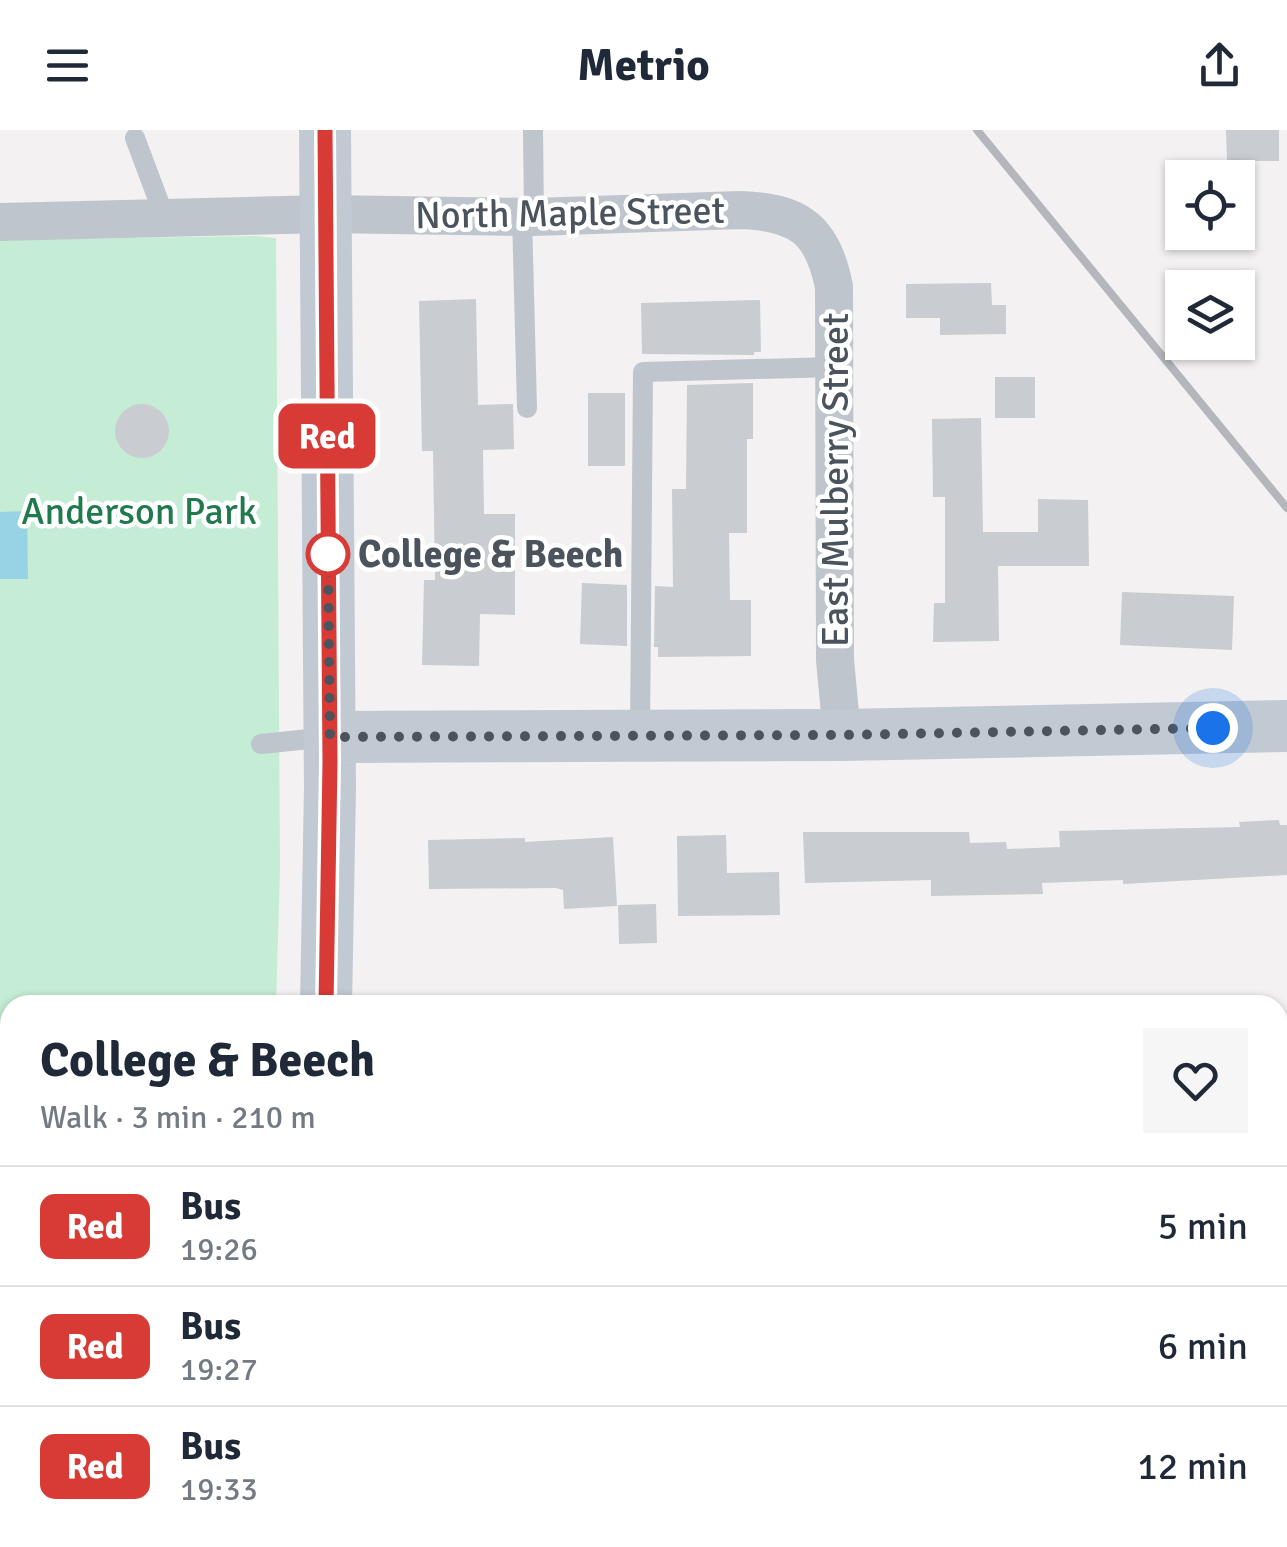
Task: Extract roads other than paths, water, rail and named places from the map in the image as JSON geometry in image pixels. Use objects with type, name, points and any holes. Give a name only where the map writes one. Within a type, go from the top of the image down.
[{"type":"street","points":[[325,130],[330,737],[326,995]]},
{"type":"street","name":"North Maple Street","points":[[0,222],[325,214],[528,217],[766,211],[810,230]]},
{"type":"street","name":"East Mulberry Street","points":[[810,230],[830,264],[834,287],[835,660],[842,735]]},
{"type":"street","points":[[330,737],[842,735],[1287,726]]},
{"type":"lane","points":[[527,408],[528,217],[533,130]]},
{"type":"lane","points":[[135,138],[165,218]]},
{"type":"lane","points":[[640,736],[643,372],[834,366]]},
{"type":"lane","points":[[261,744],[330,737]]},
{"type":"water","points":[[27,511],[28,579],[0,579],[0,512]]},
{"type":"railway","points":[[977,130],[1287,508]]},
{"type":"place","name":"College & Beech","points":[[328,554]]},
{"type":"park label","name":"Anderson Park","points":[[139,511]]}]
